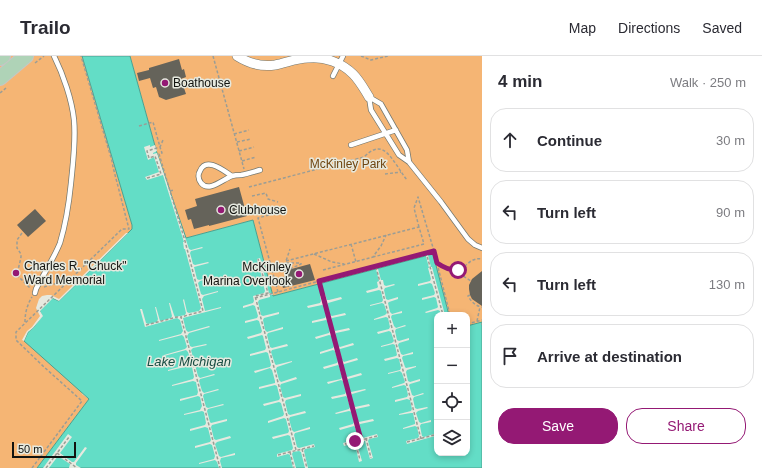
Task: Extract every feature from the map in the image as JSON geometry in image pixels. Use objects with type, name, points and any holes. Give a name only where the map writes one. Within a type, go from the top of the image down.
[{"type":"main road","points":[[0,78],[26,56]]},
{"type":"street","points":[[237,56],[249,62],[266,65],[275,65],[308,58],[340,60],[353,74],[369,97]]},
{"type":"lane","points":[[35,293],[59,244],[68,211],[75,146],[74,119],[70,98],[62,71],[54,56]]},
{"type":"lane","points":[[332,76],[340,60]]},
{"type":"lane","points":[[369,97],[381,104],[407,150],[409,162]]},
{"type":"lane","points":[[369,97],[371,110],[399,155],[409,162],[468,239],[475,245],[482,248]]},
{"type":"lane","points":[[351,145],[396,130]]},
{"type":"lane","points":[[232,176],[214,165],[209,164],[201,168],[198,175],[201,183],[205,186],[210,186],[232,176],[260,170]]},
{"type":"path","points":[[32,468],[82,401],[16,340],[16,332],[122,229],[129,229],[112,161],[81,56]]},
{"type":"path","points":[[213,56],[244,169]]},
{"type":"path","points":[[361,56],[371,60],[388,56]]},
{"type":"path","points":[[139,126],[153,122],[162,153],[159,154],[204,311],[146,325]]},
{"type":"path","points":[[234,134],[249,130]]},
{"type":"path","points":[[237,142],[251,139]]},
{"type":"path","points":[[147,178],[161,174],[155,156],[149,158],[147,151],[160,147],[163,140]]},
{"type":"path","points":[[239,151],[254,147]]},
{"type":"path","points":[[249,187],[364,157],[370,151],[377,149],[385,151],[389,154],[407,180]]},
{"type":"path","points":[[242,161],[256,157]]},
{"type":"path","points":[[385,174],[401,172]]},
{"type":"path","points":[[170,191],[174,190]]},
{"type":"path","points":[[252,196],[266,193],[268,199],[278,202]]},
{"type":"path","points":[[323,270],[424,244],[414,208],[418,197],[434,251],[449,312]]},
{"type":"path","points":[[278,292],[258,218],[280,212]]},
{"type":"path","points":[[286,262],[419,227]]},
{"type":"path","points":[[22,233],[17,240],[17,248],[21,254],[17,274],[35,293]]},
{"type":"path","points":[[374,257],[374,254],[381,246],[386,235]]},
{"type":"path","points":[[351,244],[356,262]]},
{"type":"path","points":[[286,262],[301,264],[288,270],[286,262],[290,249]]},
{"type":"path","points":[[255,298],[434,251]]},
{"type":"path","points":[[426,252],[442,312]]},
{"type":"path","points":[[314,254],[332,262],[346,264]]},
{"type":"path","points":[[455,271],[465,267],[473,260],[482,259]]},
{"type":"path","points":[[255,298],[255,296],[268,293],[258,260]]},
{"type":"path","points":[[437,263],[455,271],[471,281]]},
{"type":"path","points":[[376,266],[421,439]]},
{"type":"path","points":[[319,281],[361,440]]},
{"type":"path","points":[[470,295],[468,296],[471,301],[475,305],[481,307],[477,321]]},
{"type":"path","points":[[255,298],[296,450]]},
{"type":"path","points":[[181,317],[220,468]]},
{"type":"path","points":[[470,323],[482,320]]},
{"type":"path","points":[[408,442],[434,435]]},
{"type":"path","points":[[345,444],[377,436]]},
{"type":"path","points":[[46,468],[69,437]]},
{"type":"path","points":[[366,438],[371,458]]},
{"type":"path","points":[[355,441],[360,460]]},
{"type":"path","points":[[278,455],[314,446]]},
{"type":"path","points":[[302,449],[307,468]]},
{"type":"path","points":[[290,452],[294,468]]},
{"type":"path","points":[[57,453],[77,468]]},
{"type":"green space","points":[[0,56],[82,56],[132,225],[132,229],[59,301],[82,394],[89,399],[37,468],[0,468]]},
{"type":"green space","name":"McKinley Park","points":[[130,56],[482,56],[482,322],[470,325],[470,312],[448,312],[433,254],[273,296],[253,220],[186,238],[157,153]]},
{"type":"water","name":"Lake Michigan","points":[[82,56],[130,56],[157,153],[186,238],[253,220],[273,296],[433,254],[448,312],[434,312],[434,456],[470,456],[470,325],[482,322],[482,468],[37,468],[89,399],[24,341],[28,332],[42,316],[38,307],[41,299],[48,297],[59,301],[132,229]]},
{"type":"pier","points":[[150,145],[150,147],[155,145],[157,151],[153,154],[157,153],[189,249],[203,248],[191,251],[190,253],[193,264],[209,263],[194,267],[197,279],[199,280],[214,276],[198,283],[201,294],[203,295],[218,291],[204,296],[202,299],[205,311],[221,308],[183,318],[186,330],[188,332],[210,327],[189,333],[187,336],[190,346],[192,347],[207,345],[193,348],[191,350],[194,361],[196,362],[211,360],[197,363],[195,365],[200,378],[215,375],[200,379],[199,381],[202,391],[204,393],[219,390],[204,394],[203,396],[206,407],[208,408],[224,405],[208,409],[207,411],[211,423],[227,419],[227,421],[212,425],[211,427],[214,439],[216,440],[230,436],[231,438],[215,444],[219,456],[221,457],[235,453],[235,455],[221,458],[220,461],[222,468],[219,468],[215,460],[199,464],[214,459],[215,456],[212,445],[210,444],[195,448],[195,446],[210,442],[211,440],[208,428],[205,427],[190,431],[190,429],[205,425],[204,412],[202,411],[184,415],[200,410],[202,406],[200,397],[198,396],[180,401],[180,399],[197,395],[198,392],[196,382],[193,381],[172,386],[193,379],[194,377],[192,367],[189,366],[168,371],[191,362],[186,350],[164,356],[185,349],[187,347],[184,337],[182,335],[159,341],[181,334],[183,331],[180,320],[177,318],[145,327],[140,309],[142,309],[146,323],[148,324],[157,322],[158,319],[155,307],[160,321],[171,318],[172,316],[169,303],[175,317],[185,315],[186,313],[184,299],[187,312],[199,311],[201,308],[184,249],[184,242],[163,175],[147,180],[145,177],[159,172],[154,157],[148,160],[144,147]]},
{"type":"pier","points":[[126,233],[128,233],[59,301],[53,298],[40,311],[43,316],[28,332],[24,341],[22,340],[27,331],[40,316],[36,308],[39,299],[42,296],[51,295],[59,299]]},
{"type":"pier","points":[[428,255],[432,267],[444,312],[440,312],[438,310],[425,312],[438,307],[436,298],[434,297],[422,300],[422,298],[434,295],[435,293],[432,284],[430,283],[418,286],[418,284],[430,281],[431,279],[426,256]]},
{"type":"pier","points":[[260,258],[269,293],[272,293],[273,295],[259,300],[258,302],[261,315],[263,316],[279,312],[279,314],[264,318],[263,320],[265,330],[267,332],[283,327],[283,329],[268,333],[267,335],[270,347],[272,348],[287,344],[288,346],[272,350],[271,352],[276,365],[292,361],[277,367],[276,369],[281,382],[296,377],[297,379],[281,384],[280,386],[283,397],[285,398],[301,394],[301,396],[286,400],[285,402],[288,414],[290,415],[305,411],[306,413],[290,417],[289,419],[294,432],[310,427],[310,429],[295,433],[294,435],[297,447],[299,448],[314,444],[315,447],[305,449],[304,451],[308,468],[305,468],[301,452],[299,451],[293,452],[292,454],[296,468],[293,468],[290,455],[288,454],[277,457],[277,454],[292,450],[293,448],[290,436],[288,435],[273,439],[272,437],[288,433],[289,431],[286,419],[284,418],[268,423],[268,421],[283,416],[284,414],[281,403],[279,402],[264,406],[263,404],[279,400],[280,398],[277,386],[275,385],[259,389],[259,387],[275,383],[272,370],[270,368],[255,373],[254,371],[270,367],[271,365],[268,353],[266,352],[250,356],[250,354],[265,350],[266,348],[262,335],[248,339],[247,337],[261,333],[262,331],[259,321],[257,320],[245,323],[245,321],[257,318],[258,316],[255,306],[253,305],[243,308],[243,306],[253,303],[253,296],[264,293],[265,291],[263,283],[261,282],[249,285],[249,283],[261,280],[260,270],[245,271],[257,268],[257,259]]},
{"type":"pier","points":[[376,269],[378,269],[384,285],[395,285],[385,288],[386,299],[388,300],[398,297],[398,299],[388,303],[390,312],[392,314],[402,311],[402,313],[392,315],[391,317],[396,328],[406,326],[396,329],[397,340],[399,341],[409,338],[409,340],[399,343],[398,345],[401,354],[403,355],[413,352],[413,354],[403,356],[402,358],[406,368],[416,366],[407,370],[408,381],[410,382],[420,379],[420,381],[409,385],[412,395],[424,394],[414,397],[415,408],[428,408],[416,413],[419,422],[421,423],[431,420],[431,422],[421,424],[422,436],[424,437],[434,434],[434,436],[407,444],[406,441],[418,438],[419,436],[417,427],[415,426],[403,429],[415,424],[413,413],[399,415],[411,411],[410,400],[407,399],[395,402],[395,400],[407,397],[408,395],[406,386],[404,385],[392,387],[405,382],[400,371],[388,374],[400,370],[399,359],[397,358],[385,361],[384,359],[397,355],[395,345],[393,344],[381,347],[394,341],[391,332],[389,331],[378,334],[377,332],[389,329],[388,318],[386,317],[374,320],[387,313],[384,304],[382,303],[370,306],[382,302],[381,291],[379,290],[367,293],[366,291],[377,288],[377,282],[379,281]]},
{"type":"pier","points":[[319,284],[321,284],[323,295],[325,294],[327,300],[341,297],[342,299],[328,303],[327,305],[330,315],[332,316],[345,313],[346,315],[332,318],[331,320],[335,331],[349,328],[350,330],[336,333],[335,335],[338,346],[340,347],[353,343],[354,345],[339,350],[344,362],[357,358],[358,360],[344,364],[343,366],[347,377],[361,373],[362,375],[348,379],[347,381],[350,391],[366,390],[352,394],[351,396],[355,407],[369,404],[370,406],[356,409],[355,411],[359,422],[373,419],[374,421],[360,424],[359,426],[362,437],[377,434],[378,437],[369,439],[368,441],[373,458],[370,459],[365,441],[357,444],[362,461],[359,462],[355,444],[353,443],[344,446],[343,443],[357,439],[358,437],[355,427],[340,430],[339,428],[353,424],[352,412],[335,413],[349,409],[350,407],[347,397],[332,399],[331,397],[345,394],[344,382],[341,380],[328,384],[327,382],[341,379],[342,377],[339,366],[324,369],[323,367],[337,363],[338,361],[335,351],[333,350],[320,354],[320,352],[333,348],[332,336],[329,335],[316,339],[315,337],[329,333],[330,331],[328,321],[326,320],[312,323],[312,321],[325,318],[324,306],[322,305],[308,308],[307,306],[320,303],[320,296],[322,295]]},
{"type":"pier","points":[[68,434],[72,437],[60,453],[74,462],[85,447],[87,448],[76,463],[76,465],[81,468],[69,468],[70,464],[58,456],[49,468],[43,468]]},
{"type":"building","name":"Boathouse","points":[[179,59],[186,77],[181,79],[186,94],[166,100],[159,97],[156,87],[153,88],[150,78],[139,81],[137,73]]},
{"type":"building","name":"Clubhouse","points":[[239,187],[247,216],[194,229],[191,219],[188,220],[185,210],[197,206],[195,199]]},
{"type":"building","points":[[35,209],[46,221],[28,237],[17,225]]},
{"type":"building","name":"McKinley Marina Overlook","points":[[310,264],[315,280],[283,288],[280,278],[286,276],[284,271]]},
{"type":"building","points":[[482,271],[482,306],[472,299],[469,285],[472,279]]},
{"type":"place","name":"Boathouse","points":[[165,83]]},
{"type":"place","name":"Clubhouse","points":[[221,210]]},
{"type":"place","name":"Charles R. \"Chuck\" Ward Memorial","points":[[16,273]]},
{"type":"place","name":"McKinley Marina Overlook","points":[[299,274]]},
{"type":"route","points":[[355,441],[361,440],[319,281],[434,251],[437,263],[448,269],[455,271],[458,270]]}]
